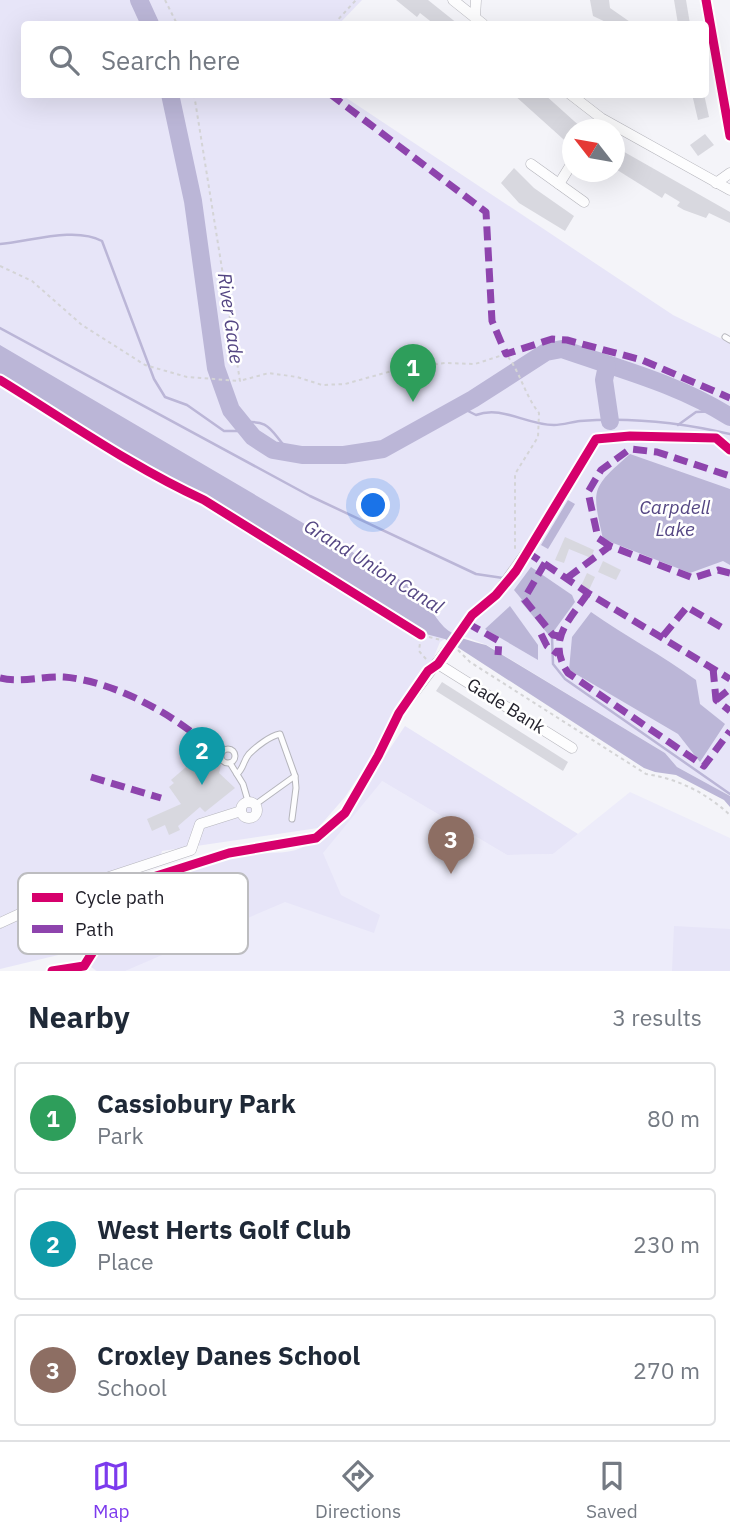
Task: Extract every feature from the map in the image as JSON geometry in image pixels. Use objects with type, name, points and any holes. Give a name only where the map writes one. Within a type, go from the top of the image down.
[{"type":"street","points":[[453,0],[479,21]]},
{"type":"street","points":[[476,0],[479,21]]},
{"type":"street","points":[[706,0],[730,136]]},
{"type":"street","points":[[575,98],[601,118],[730,190]]},
{"type":"street","points":[[531,164],[584,202]]},
{"type":"street","points":[[716,183],[730,173]]},
{"type":"street","points":[[559,184],[562,179]]},
{"type":"street","points":[[166,873],[229,853],[316,838],[345,813],[379,757],[400,713],[428,671],[436,666],[447,646],[472,615],[505,585],[533,542]]},
{"type":"street","name":"Gade Bank","points":[[436,666],[572,748]]},
{"type":"street","points":[[121,873],[191,850],[200,824],[241,811],[252,803],[258,810],[254,817],[246,817],[241,811]]},
{"type":"street","points":[[0,923],[18,913]]},
{"type":"street","points":[[52,971],[86,968]]},
{"type":"lane","points":[[237,774],[243,769],[248,754],[272,736],[280,734],[295,776],[292,819]]},
{"type":"lane","points":[[230,764],[252,803],[295,776]]},
{"type":"path","points":[[165,0],[176,21]]},
{"type":"path","points":[[337,21],[356,0]]},
{"type":"path","points":[[195,98],[238,381]]},
{"type":"path","points":[[0,267],[32,281],[82,325],[157,370],[238,381],[269,373],[322,385],[345,384],[399,369],[445,363],[475,365],[506,354],[522,378],[527,398],[539,413],[538,438],[515,474],[514,573]]},
{"type":"path","points":[[698,438],[716,438],[730,450]]},
{"type":"path","points":[[412,629],[447,646],[646,774],[675,779],[719,805],[730,816]]},
{"type":"path","points":[[421,635],[419,652],[436,666]]},
{"type":"shaded area","points":[[0,0],[362,0],[342,21],[21,21],[21,98],[347,98],[673,315],[730,343],[730,796],[677,767],[665,753],[487,645],[455,633],[440,642],[428,671],[345,797],[318,828],[162,851],[158,867],[136,873],[18,873],[18,954],[62,954],[0,969]]},
{"type":"shaded area","points":[[405,726],[578,834],[553,854],[507,855],[382,781],[323,853],[341,895],[380,915],[374,933],[285,902],[248,918],[248,873],[175,873],[217,859],[300,849],[322,834],[361,791]]},
{"type":"shaded area","points":[[357,781],[382,781],[507,855],[553,854],[630,792],[730,838],[730,971],[96,971],[90,966],[88,954],[248,954],[248,873],[216,873],[262,852],[289,853],[306,846],[333,820]]},
{"type":"shaded area","points":[[674,926],[730,929],[730,971],[672,971]]},
{"type":"shaded area","points":[[92,954],[164,954],[125,971],[97,971],[90,966]]},
{"type":"water","name":"Grand Union Canal","points":[[0,345],[412,587],[448,631],[486,645],[665,753],[677,767],[730,796],[730,807],[724,800],[676,775],[644,768],[445,639],[422,633],[229,510],[42,406],[0,376]]},
{"type":"water","name":"Carpdell Lake","points":[[630,454],[730,489],[730,565],[723,561],[690,573],[603,539],[597,510],[597,491],[607,475]]},
{"type":"water","points":[[568,500],[575,504],[548,549],[541,545]]},
{"type":"water","points":[[531,567],[572,595],[575,602],[551,635],[514,590]]},
{"type":"water","points":[[510,606],[538,645],[538,660],[485,629]]},
{"type":"water","points":[[591,612],[696,680],[700,704],[725,724],[700,762],[678,734],[569,670],[572,637]]},
{"type":"building","points":[[396,0],[428,0],[454,21],[430,21],[420,13],[417,17]]},
{"type":"building","points":[[590,0],[609,0],[610,8],[629,21],[604,21],[593,16]]},
{"type":"building","points":[[674,0],[686,0],[690,21],[678,21]]},
{"type":"building","points":[[517,98],[548,98],[572,119],[562,119],[562,138]]},
{"type":"building","points":[[693,98],[705,98],[709,117],[698,120]]},
{"type":"building","points":[[705,134],[714,145],[698,156],[690,145]]},
{"type":"building","points":[[625,152],[730,212],[730,223],[709,213],[706,218],[684,210],[677,206],[680,202],[665,193],[662,198],[625,175]]},
{"type":"building","points":[[514,168],[534,188],[574,216],[565,231],[519,203],[501,183]]},
{"type":"building","points":[[565,537],[594,550],[591,558],[569,549],[564,563],[555,560]]},
{"type":"building","points":[[603,561],[621,570],[616,580],[598,572]]},
{"type":"building","points":[[587,573],[595,577],[589,590],[581,586]]},
{"type":"building","points":[[442,682],[568,762],[563,771],[436,691]]},
{"type":"building","points":[[208,748],[222,761],[219,773],[235,788],[205,812],[200,807],[178,826],[180,830],[169,835],[165,825],[152,831],[147,819],[181,804],[169,787],[174,783],[171,780]]},
{"type":"waterway","name":"River Gade","points":[[139,0],[149,21]]},
{"type":"waterway","name":"River Gade","points":[[171,98],[193,201],[216,368],[231,410],[253,437],[273,450],[302,455],[344,455],[383,449],[473,399],[546,352],[562,349],[669,386],[730,417]]},
{"type":"waterway","points":[[0,244],[65,235],[79,235],[102,241],[154,379],[165,397],[187,405],[224,431],[247,431]]},
{"type":"waterway","points":[[0,328],[310,496],[476,574],[503,578]]},
{"type":"waterway","points":[[607,366],[604,380],[610,421]]},
{"type":"waterway","points":[[460,407],[476,415],[495,412],[544,424],[637,420],[730,434]]},
{"type":"waterway","points":[[678,425],[696,412],[721,411]]},
{"type":"waterway","points":[[240,423],[265,425],[291,453]]},
{"type":"waterway","points":[[522,601],[552,637],[553,664],[565,679],[730,794]]},
{"type":"marked path","points":[[335,98],[486,212],[492,321],[506,354],[552,339],[567,340],[642,360],[730,398]]},
{"type":"marked path","points":[[610,546],[598,538],[588,492],[601,470],[630,449],[657,452],[730,476]]},
{"type":"marked path","points":[[567,578],[610,546],[693,578],[718,570],[730,573]]},
{"type":"marked path","points":[[527,552],[588,593],[730,679]]},
{"type":"marked path","points":[[545,563],[524,599],[553,635],[559,636]]},
{"type":"marked path","points":[[588,593],[568,622],[560,641],[559,651],[568,673],[704,766],[730,731]]},
{"type":"marked path","points":[[663,636],[687,607],[726,630]]},
{"type":"marked path","points":[[467,623],[499,641],[498,655]]},
{"type":"marked path","points":[[541,634],[547,646],[558,654]]},
{"type":"marked path","points":[[713,668],[716,700],[730,711]]},
{"type":"marked path","points":[[0,678],[16,680],[64,677],[125,693],[184,726],[215,753]]},
{"type":"marked path","points":[[716,700],[730,689]]},
{"type":"marked path","points":[[91,777],[161,798]]},
{"type":"cycle path","points":[[706,0],[730,136]]},
{"type":"cycle path","points":[[0,380],[125,458],[204,500],[421,635]]},
{"type":"cycle path","points":[[166,873],[229,853],[316,838],[345,813],[399,713],[472,615],[496,595],[516,571],[596,439],[630,436],[716,438],[730,450]]},
{"type":"cycle path","points":[[52,971],[84,966],[92,954]]},
{"type":"place","name":"Cassiobury Park","points":[[413,402]]},
{"type":"place","name":"West Herts Golf Club","points":[[202,785]]},
{"type":"place","name":"Croxley Danes School","points":[[451,874]]}]
